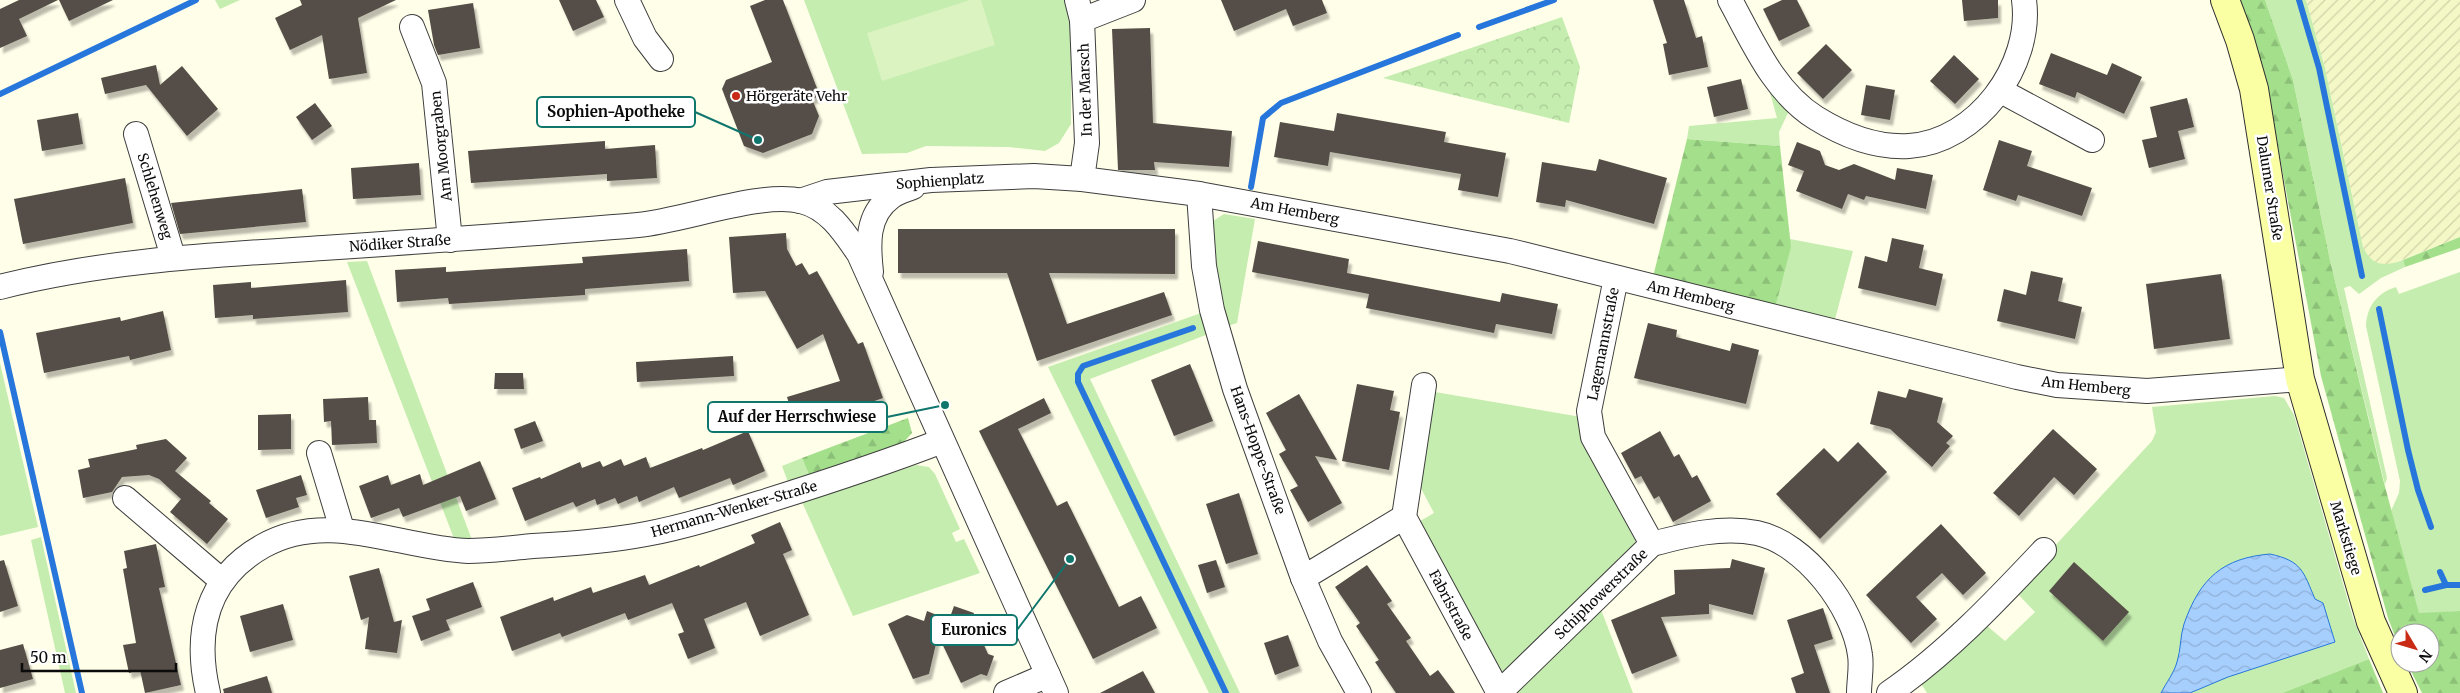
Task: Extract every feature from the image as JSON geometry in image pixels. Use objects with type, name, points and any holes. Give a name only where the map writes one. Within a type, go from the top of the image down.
[{"type":"street","points":[[626,0],[645,38],[662,59]]},
{"type":"street","points":[[1080,10],[1134,0]]},
{"type":"street","points":[[1730,0],[1774,79],[1794,100],[1822,121],[1843,133],[1873,144],[1910,146],[1937,140],[1966,123],[2001,91],[2017,60],[2026,31],[2024,0]]},
{"type":"street","name":"Dalumer Straße","points":[[2225,0],[2240,40],[2254,89],[2300,379]]},
{"type":"street","name":"In der Marsch","points":[[1080,10],[1087,143],[1082,179]]},
{"type":"street","name":"Am Moorgraben","points":[[412,27],[434,83],[450,240]]},
{"type":"street","points":[[2001,91],[2092,140]]},
{"type":"street","name":"Schlehenweg","points":[[136,134],[173,257]]},
{"type":"street","name":"Sophienplatz","points":[[800,201],[827,192],[931,180],[1034,176],[1082,179]]},
{"type":"street","name":"Am Hemberg","points":[[1082,179],[1199,194],[1510,252],[2057,385],[2122,391],[2171,391],[2300,379]]},
{"type":"street","points":[[872,282],[868,249],[870,229],[878,211],[891,196],[931,180]]},
{"type":"street","name":"Hans-Hoppe-Straße","points":[[1199,194],[1204,266],[1212,310],[1235,390],[1303,578],[1330,641],[1359,693]]},
{"type":"street","name":"Nödiker Straße","points":[[0,287],[82,270],[173,257],[450,240],[642,224],[773,200],[800,201]]},
{"type":"street","points":[[800,201],[816,207],[837,225],[858,254],[1052,684],[1006,693]]},
{"type":"street","name":"Lagemannstraße","points":[[1616,278],[1589,411],[1593,437],[1652,544]]},
{"type":"street","name":"Markstiege","points":[[2300,379],[2371,622],[2403,693]]},
{"type":"street","points":[[1303,578],[1404,517],[1424,384]]},
{"type":"street","name":"Hermann-Wenker-Straße","points":[[208,693],[203,645],[207,611],[221,580],[263,546],[296,534],[342,529],[434,547],[470,551],[592,542],[647,534],[719,516],[942,441]]},
{"type":"street","points":[[318,453],[342,529]]},
{"type":"street","points":[[124,498],[221,580]]},
{"type":"street","name":"Fabristraße","points":[[1404,517],[1499,693]]},
{"type":"street","name":"Schiphowerstraße","points":[[1499,693],[1652,544],[1685,535],[1720,531],[1758,534],[1793,549],[1824,577],[1847,615],[1860,654],[1859,693]]},
{"type":"street","points":[[1889,693],[1916,675],[2009,587],[2044,550]]},
{"type":"green space","points":[[215,0],[240,0],[220,9]]},
{"type":"green space","points":[[804,0],[1065,0],[1071,29],[1071,124],[1059,143],[1045,151],[1008,147],[926,146],[907,153],[862,154]]},
{"type":"green space","points":[[970,0],[981,0],[995,45],[882,81],[867,33]]},
{"type":"green space","points":[[2238,0],[2265,0],[2293,80],[2330,260],[2383,479],[2419,613],[2460,611],[2460,693],[2422,693],[2412,673],[2440,673],[2440,623],[2390,623],[2388,618],[2321,376],[2267,90]]},
{"type":"green space","points":[[2265,0],[2306,0],[2325,68],[2363,247],[2370,258],[2379,263],[2390,264],[2403,260],[2405,267],[2381,278],[2359,294],[2350,286],[2344,288],[2387,478],[2385,485],[2330,260],[2293,80]]},
{"type":"green space","points":[[2306,0],[2460,0],[2460,237],[2389,265],[2378,264],[2367,257],[2363,247],[2325,68]]},
{"type":"green space","points":[[1562,17],[1580,67],[1569,123],[1383,78]]},
{"type":"green space","points":[[1759,53],[1794,100],[1779,132],[1780,146],[1687,139],[1689,126],[1777,118]]},
{"type":"green space","points":[[1687,139],[1780,146],[1791,247],[1775,308],[1653,277]]},
{"type":"green space","points":[[1224,214],[1255,219],[1237,323],[1225,327],[1212,263],[1213,221]]},
{"type":"green space","points":[[2460,237],[2460,248],[2405,267],[2403,260]]},
{"type":"green space","points":[[1790,239],[1853,251],[1834,323],[1775,308]]},
{"type":"green space","points":[[367,261],[472,540],[455,541],[347,262]]},
{"type":"green space","points":[[2460,272],[2460,611],[2419,614],[2391,511],[2399,493],[2400,481],[2366,326],[2371,306],[2383,293],[2396,287],[2399,294]]},
{"type":"green space","points":[[1204,312],[1211,333],[1090,379],[1240,693],[1209,693],[1048,367]]},
{"type":"green space","points":[[0,363],[38,527],[0,536]]},
{"type":"green space","points":[[1429,391],[1581,417],[1636,538],[1634,548],[1508,672],[1501,671],[1415,524],[1434,513],[1415,477]]},
{"type":"green space","points":[[2275,396],[2284,398],[2294,415],[2353,618],[2369,659],[2282,693],[1927,693],[1920,682],[1986,625],[2005,641],[2035,612],[2014,590],[2152,441],[2156,432],[2152,407]]},
{"type":"green space","points":[[908,418],[912,433],[903,443],[809,475],[802,458]]},
{"type":"green space","points":[[802,458],[809,475],[788,482],[782,466]]},
{"type":"green space","points":[[916,465],[929,467],[935,474],[960,529],[952,533],[956,542],[964,539],[980,573],[853,616],[802,502]]},
{"type":"green space","points":[[41,537],[76,693],[65,693],[31,540]]},
{"type":"green space","points":[[1600,607],[1633,693],[1509,693]]},
{"type":"green space","points":[[2369,659],[2383,693],[2282,693]]},
{"type":"water","points":[[2270,554],[2289,560],[2304,574],[2315,599],[2323,603],[2335,642],[2228,677],[2190,693],[2161,693],[2176,666],[2184,624],[2190,608],[2206,583],[2215,573],[2239,560]]},
{"type":"building","points":[[19,0],[58,0],[19,19],[27,36],[0,48],[0,9]]},
{"type":"building","points":[[59,0],[113,0],[69,21]]},
{"type":"building","points":[[300,0],[396,0],[358,18],[367,73],[329,79],[322,35],[290,50],[275,18],[302,5]]},
{"type":"building","points":[[559,0],[596,0],[604,17],[573,31]]},
{"type":"building","points":[[765,0],[783,0],[820,96],[812,99],[819,116],[812,134],[763,153],[744,146],[722,89],[726,80],[772,62],[750,6]]},
{"type":"building","points":[[1221,0],[1322,0],[1327,13],[1293,26],[1286,9],[1234,31]]},
{"type":"building","points":[[1653,0],[1684,0],[1696,38],[1702,36],[1708,67],[1669,75],[1663,44],[1667,43]]},
{"type":"building","points":[[1782,0],[1797,0],[1810,26],[1779,41],[1763,9]]},
{"type":"building","points":[[1962,0],[1998,0],[1998,18],[1964,21]]},
{"type":"building","points":[[473,3],[480,48],[438,55],[434,45],[428,10]]},
{"type":"building","points":[[1150,28],[1153,123],[1232,131],[1229,167],[1154,162],[1155,170],[1118,170],[1112,29]]},
{"type":"building","points":[[1826,44],[1852,70],[1823,99],[1797,73]]},
{"type":"building","points":[[2051,53],[2107,75],[2112,63],[2142,77],[2124,114],[2077,92],[2075,98],[2039,84]]},
{"type":"building","points":[[1954,55],[1979,79],[1955,104],[1930,81]]},
{"type":"building","points":[[156,65],[160,85],[182,66],[218,109],[187,136],[146,85],[105,94],[101,78]]},
{"type":"building","points":[[1741,79],[1748,109],[1714,117],[1707,87]]},
{"type":"building","points":[[1866,85],[1895,90],[1890,120],[1861,115]]},
{"type":"building","points":[[2187,98],[2194,127],[2178,131],[2185,159],[2149,168],[2142,140],[2157,137],[2150,107]]},
{"type":"building","points":[[315,103],[332,126],[312,140],[296,117]]},
{"type":"building","points":[[78,113],[83,144],[42,151],[37,120]]},
{"type":"building","points":[[1337,113],[1446,132],[1444,142],[1506,153],[1498,197],[1458,190],[1461,174],[1330,152],[1328,166],[1274,157],[1280,122],[1334,131]]},
{"type":"building","points":[[1999,140],[2032,151],[2027,166],[2092,188],[2082,216],[2018,195],[2016,201],[1983,190]]},
{"type":"building","points":[[605,141],[605,149],[655,145],[657,178],[607,181],[607,174],[471,183],[468,151]]},
{"type":"building","points":[[1797,142],[1820,151],[1825,165],[1839,170],[1854,164],[1895,180],[1897,168],[1933,175],[1926,209],[1866,196],[1864,200],[1848,194],[1842,209],[1796,191],[1804,171],[1788,165]]},
{"type":"building","points":[[1599,159],[1667,178],[1654,224],[1566,200],[1565,207],[1536,202],[1542,162],[1596,171]]},
{"type":"building","points":[[419,163],[421,195],[353,199],[351,168]]},
{"type":"building","points":[[125,178],[133,223],[23,244],[14,199]]},
{"type":"building","points":[[302,189],[306,222],[180,234],[171,203]]},
{"type":"building","points":[[898,229],[1175,229],[1175,274],[1049,273],[1067,324],[1164,292],[1172,315],[1037,361],[1007,273],[898,273]]},
{"type":"building","points":[[786,233],[787,249],[796,266],[802,263],[809,275],[817,271],[858,344],[863,342],[883,398],[849,410],[847,401],[793,417],[787,397],[840,381],[823,334],[797,349],[765,291],[733,293],[729,237]]},
{"type":"building","points":[[1892,238],[1924,245],[1919,268],[1943,274],[1936,306],[1858,288],[1865,256],[1887,262]]},
{"type":"building","points":[[1258,241],[1349,259],[1347,273],[1500,302],[1502,293],[1558,304],[1552,334],[1496,324],[1494,333],[1366,308],[1369,294],[1252,272]]},
{"type":"building","points":[[687,249],[689,281],[585,289],[585,295],[449,304],[448,298],[397,302],[395,270],[446,267],[446,272],[583,263],[582,257]]},
{"type":"building","points":[[2031,271],[2063,278],[2058,301],[2082,307],[2075,339],[1997,321],[2004,289],[2026,295]]},
{"type":"building","points":[[2221,274],[2230,339],[2154,349],[2146,284]]},
{"type":"building","points":[[346,280],[348,312],[253,319],[253,315],[215,318],[213,285],[251,282],[251,288]]},
{"type":"building","points":[[163,311],[171,350],[130,360],[129,356],[44,373],[36,333],[120,317],[121,321]]},
{"type":"building","points":[[1648,323],[1677,330],[1676,337],[1730,351],[1732,343],[1759,350],[1746,404],[1634,378]]},
{"type":"building","points":[[733,356],[734,376],[637,382],[636,362]]},
{"type":"building","points":[[1190,364],[1213,421],[1174,436],[1151,380]]},
{"type":"building","points":[[495,373],[523,373],[524,389],[494,389]]},
{"type":"building","points":[[1357,384],[1394,391],[1390,410],[1400,412],[1389,470],[1342,461]]},
{"type":"building","points":[[1909,389],[1943,398],[1937,422],[1953,436],[1946,443],[1950,446],[1932,467],[1890,429],[1870,424],[1878,391],[1906,398]]},
{"type":"building","points":[[1299,394],[1337,460],[1315,456],[1342,503],[1308,522],[1290,490],[1298,486],[1279,454],[1286,450],[1266,413]]},
{"type":"building","points":[[368,397],[369,420],[376,420],[377,443],[332,445],[331,421],[324,422],[323,399]]},
{"type":"building","points":[[1044,398],[1051,413],[1018,429],[1057,506],[1067,501],[1119,607],[1141,596],[1157,628],[1093,659],[979,431]]},
{"type":"building","points":[[291,414],[291,449],[258,450],[258,415]]},
{"type":"building","points":[[535,421],[543,441],[521,449],[514,429]]},
{"type":"building","points":[[2053,429],[2097,469],[2074,495],[2054,477],[2019,516],[1993,493]]},
{"type":"building","points":[[748,431],[765,471],[733,485],[730,478],[679,498],[674,487],[639,502],[637,496],[618,504],[615,498],[597,505],[595,499],[576,507],[573,502],[525,521],[512,488],[540,477],[541,479],[580,462],[582,468],[600,461],[603,467],[621,459],[624,466],[646,457],[650,468],[702,448],[703,450]]},
{"type":"building","points":[[1660,431],[1674,457],[1679,454],[1692,478],[1697,475],[1711,501],[1673,522],[1659,496],[1654,499],[1641,476],[1635,479],[1621,453]]},
{"type":"building","points":[[166,439],[187,458],[175,471],[211,501],[209,503],[228,519],[207,544],[170,512],[181,499],[159,479],[149,475],[122,477],[112,492],[83,498],[78,470],[90,467],[88,459],[137,449],[136,445]]},
{"type":"building","points":[[1858,442],[1887,472],[1820,539],[1776,494],[1824,448],[1838,462]]},
{"type":"building","points":[[480,461],[496,499],[466,511],[460,496],[403,517],[399,508],[371,518],[359,486],[388,475],[391,485],[420,474],[423,485]]},
{"type":"building","points":[[301,475],[307,495],[296,498],[299,507],[266,518],[256,490]]},
{"type":"building","points":[[1239,493],[1258,554],[1226,564],[1206,504]]},
{"type":"building","points":[[780,522],[792,550],[783,554],[809,615],[760,636],[746,602],[704,619],[715,648],[688,659],[678,634],[684,632],[672,603],[628,620],[625,613],[562,637],[560,633],[512,651],[500,617],[553,597],[554,601],[591,587],[593,593],[645,575],[649,585],[699,565],[700,567],[755,543],[751,535]]},
{"type":"building","points":[[1941,524],[1986,573],[1963,595],[1942,573],[1916,597],[1937,619],[1911,643],[1866,595]]},
{"type":"building","points":[[156,544],[165,587],[159,588],[181,685],[145,693],[140,670],[129,673],[123,645],[136,643],[123,569],[127,568],[124,551]]},
{"type":"building","points":[[1732,559],[1765,568],[1753,615],[1709,604],[1709,614],[1661,617],[1677,656],[1632,674],[1611,620],[1675,594],[1674,570],[1730,568]]},
{"type":"building","points":[[4,560],[18,606],[0,612],[0,561]]},
{"type":"building","points":[[1216,560],[1225,587],[1207,593],[1198,565]]},
{"type":"building","points":[[2074,562],[2129,612],[2103,641],[2049,591]]},
{"type":"building","points":[[1367,565],[1392,601],[1387,604],[1411,638],[1406,641],[1430,676],[1438,670],[1455,693],[1396,693],[1375,662],[1379,660],[1356,626],[1360,623],[1335,587]]},
{"type":"building","points":[[379,568],[394,622],[402,620],[397,653],[365,649],[369,617],[361,620],[349,576]]},
{"type":"building","points":[[473,582],[482,607],[446,620],[450,630],[421,641],[412,616],[430,610],[426,599]]},
{"type":"building","points":[[283,604],[293,640],[250,652],[240,616]]},
{"type":"building","points":[[954,606],[974,613],[972,619],[988,654],[994,656],[987,676],[981,674],[961,683],[938,635],[929,674],[913,679],[888,624],[907,615],[924,621],[927,611],[949,620]]},
{"type":"building","points":[[1823,608],[1833,639],[1814,645],[1830,693],[1796,693],[1791,678],[1804,673],[1787,620]]},
{"type":"building","points":[[1288,635],[1299,666],[1275,675],[1264,643]]},
{"type":"building","points":[[23,644],[33,679],[0,688],[0,650]]},
{"type":"building","points":[[1143,671],[1155,693],[1100,693]]},
{"type":"building","points":[[267,676],[272,693],[224,693],[223,689]]},
{"type":"waterway","points":[[0,94],[196,0]]},
{"type":"waterway","points":[[1479,27],[1554,0]]},
{"type":"waterway","points":[[2299,0],[2319,68],[2362,276]]},
{"type":"waterway","points":[[1251,187],[1263,118],[1281,103],[1458,35]]},
{"type":"waterway","points":[[2379,309],[2408,450],[2418,490],[2431,527]]},
{"type":"waterway","points":[[1193,328],[1083,366],[1078,374],[1078,382],[1226,693]]},
{"type":"waterway","points":[[0,332],[82,693]]},
{"type":"waterway","points":[[2440,572],[2446,585]]},
{"type":"waterway","points":[[2425,590],[2446,585],[2460,585]]},
{"type":"place","name":"Hörgeräte Vehr","points":[[736,96]]},
{"type":"place","name":"Sophien-Apotheke","points":[[758,140]]},
{"type":"place","name":"Auf der Herrschwiese","points":[[945,405]]},
{"type":"place","name":"Euronics","points":[[1070,559]]}]
